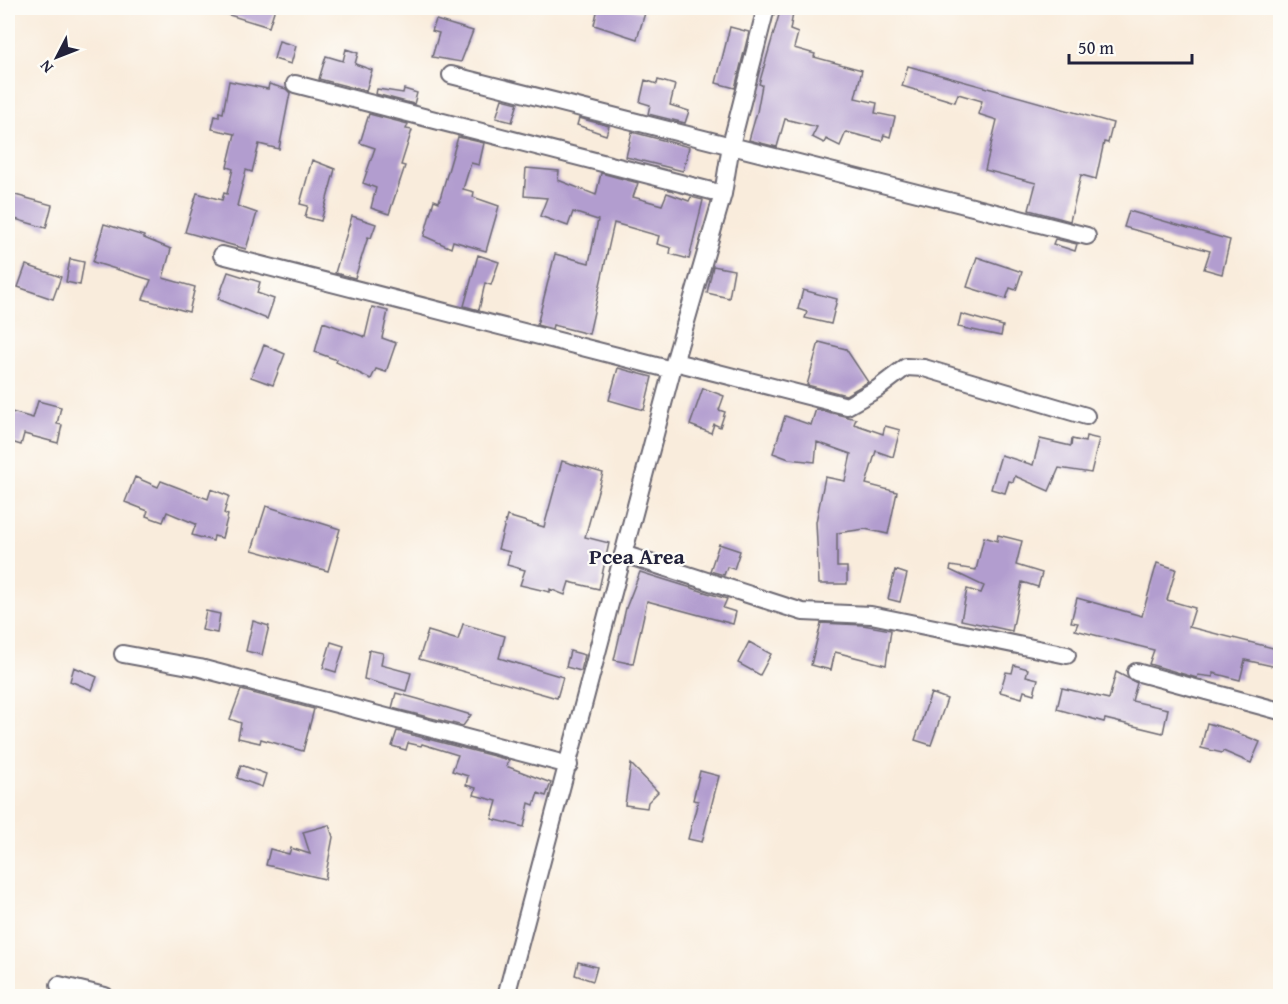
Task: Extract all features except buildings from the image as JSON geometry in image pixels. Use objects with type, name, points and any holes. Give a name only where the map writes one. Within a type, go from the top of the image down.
[{"type":"street","points":[[506,996],[623,554],[723,194],[731,145],[766,8]]},
{"type":"street","points":[[451,75],[1087,236]]},
{"type":"street","points":[[295,84],[723,194]]},
{"type":"street","points":[[222,255],[847,406],[877,389],[906,367],[924,368],[1086,416]]},
{"type":"street","points":[[623,554],[803,612],[871,615],[1067,655]]},
{"type":"street","points":[[123,654],[200,668],[569,765]]},
{"type":"street","points":[[1136,672],[1281,711]]},
{"type":"street","points":[[58,986],[105,996]]},
{"type":"district","name":"Pcea Area","points":[[637,556]]}]
